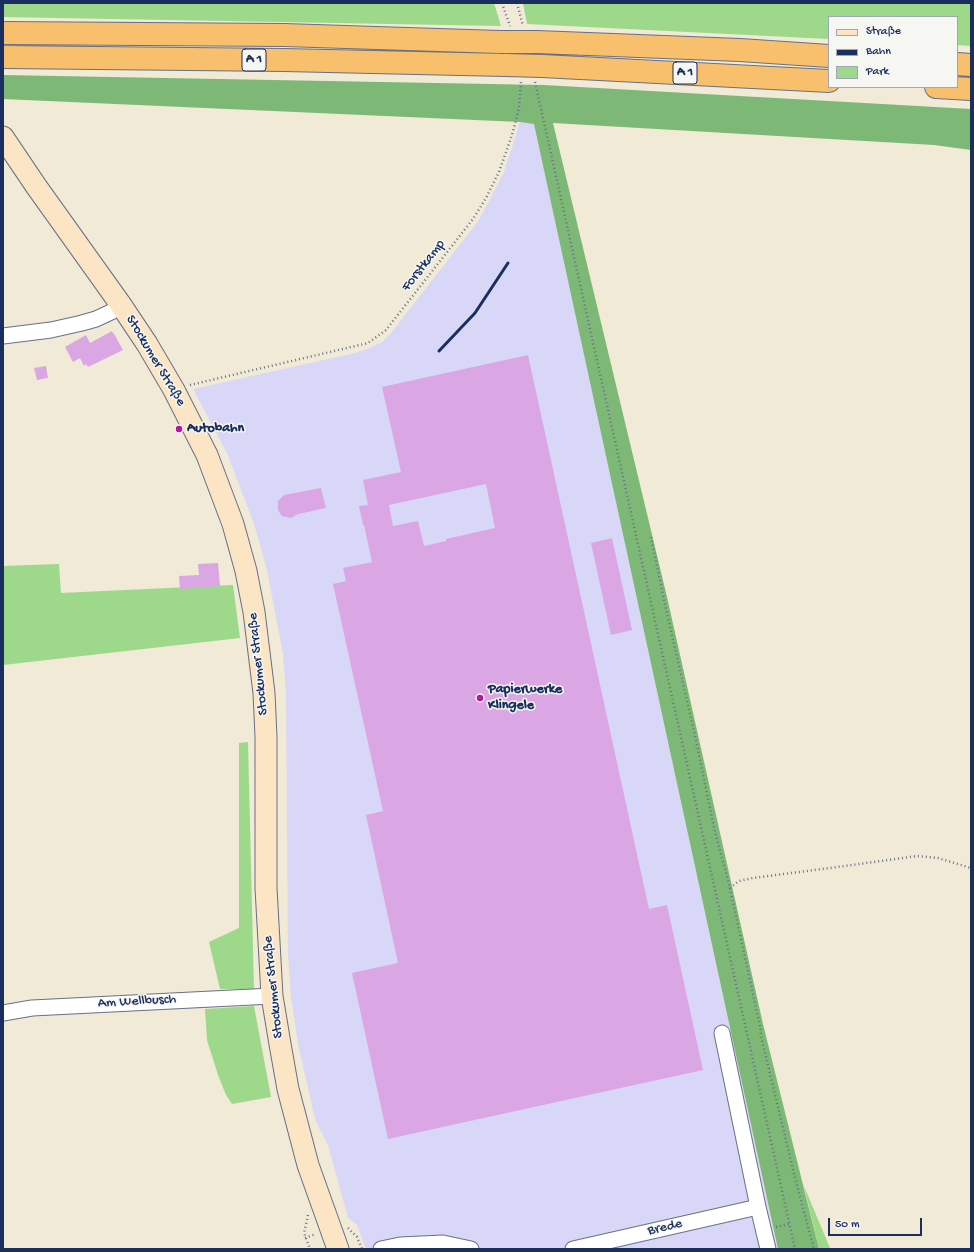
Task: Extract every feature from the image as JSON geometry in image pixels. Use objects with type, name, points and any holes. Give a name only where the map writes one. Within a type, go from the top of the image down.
[{"type":"highway","name":"A 1","points":[[3,33],[284,34],[506,37],[828,56]]},
{"type":"highway","name":"A 1","points":[[3,57],[292,60],[538,72],[828,81]]},
{"type":"highway","points":[[958,64],[971,65]]},
{"type":"main road","name":"Stockumer Straße","points":[[3,137],[147,344],[174,390],[207,455],[233,524],[246,571],[254,612],[264,693],[266,736],[266,888],[272,996],[288,1089],[308,1165],[338,1249]]},
{"type":"street","points":[[3,336],[51,330],[82,323],[96,319],[111,312],[121,305]]},
{"type":"street","name":"Am Wellbusch","points":[[3,1013],[32,1008],[272,996]]},
{"type":"street","points":[[722,1033],[768,1249]]},
{"type":"street","name":"Brede","points":[[573,1249],[758,1207]]},
{"type":"street","points":[[381,1249],[400,1245],[443,1244],[471,1249]]},
{"type":"path","points":[[502,3],[508,17],[506,37]]},
{"type":"path","points":[[518,3],[530,38]]},
{"type":"path","name":"Forstkamp","points":[[174,390],[368,343],[386,330],[473,219],[486,198],[499,172],[512,135],[519,108],[521,82],[512,70]]},
{"type":"path","points":[[538,72],[794,1249]]},
{"type":"path","points":[[651,536],[715,832],[730,888],[761,1036],[795,1178],[814,1249]]},
{"type":"path","points":[[730,888],[739,881],[753,878],[917,856],[938,858],[971,868]]},
{"type":"path","points":[[308,1213],[304,1233],[310,1249]]},
{"type":"path","points":[[345,1224],[357,1237],[362,1249]]},
{"type":"shaded area","points":[[520,122],[534,123],[778,1249],[366,1249],[357,1225],[348,1218],[328,1145],[315,1119],[298,1044],[291,997],[288,955],[286,695],[283,654],[267,570],[255,527],[227,453],[193,389],[355,353],[382,342],[391,333],[479,220],[504,172]]},
{"type":"green space","points":[[3,3],[494,3],[501,26],[3,17]]},
{"type":"green space","points":[[523,3],[971,3],[971,46],[958,45],[958,16],[828,16],[828,39],[527,24]]},
{"type":"green space","points":[[3,75],[544,85],[971,109],[971,150],[934,145],[553,123],[667,597],[763,1024],[819,1249],[778,1249],[534,124],[520,122],[3,99]]},
{"type":"green space","points":[[59,564],[61,593],[233,585],[240,638],[3,665],[3,566]]},
{"type":"green space","points":[[248,742],[254,989],[220,989],[209,942],[239,928],[239,743]]},
{"type":"green space","points":[[254,1006],[271,1097],[232,1104],[226,1095],[218,1075],[207,1040],[205,1009]]},
{"type":"green space","points":[[804,1186],[830,1248],[830,1249],[819,1249]]},
{"type":"building","points":[[112,331],[123,350],[88,367],[86,364],[84,366],[80,358],[73,362],[65,347],[86,335],[90,343]]},
{"type":"building","name":"Papierwerke Klingele","points":[[528,355],[649,909],[667,905],[703,1070],[388,1139],[352,973],[398,963],[366,815],[383,811],[333,584],[346,581],[343,568],[372,562],[359,506],[368,505],[363,480],[401,472],[382,387]],"holes":[[[486,484],[495,528],[446,539],[446,541],[424,546],[418,521],[393,526],[389,505]]]},
{"type":"building","points":[[46,366],[48,378],[37,380],[34,368]]},
{"type":"building","points":[[321,488],[326,508],[298,514],[291,518],[282,516],[278,510],[278,501],[284,495]]},
{"type":"building","points":[[612,538],[632,630],[611,635],[591,543]]},
{"type":"building","points":[[218,563],[220,586],[180,589],[179,576],[199,575],[198,564]]},
{"type":"railway","points":[[439,351],[475,313],[508,263]]},
{"type":"place","name":"Autobahn","points":[[179,429]]},
{"type":"place","name":"Papierwerke Klingele","points":[[480,698]]}]
